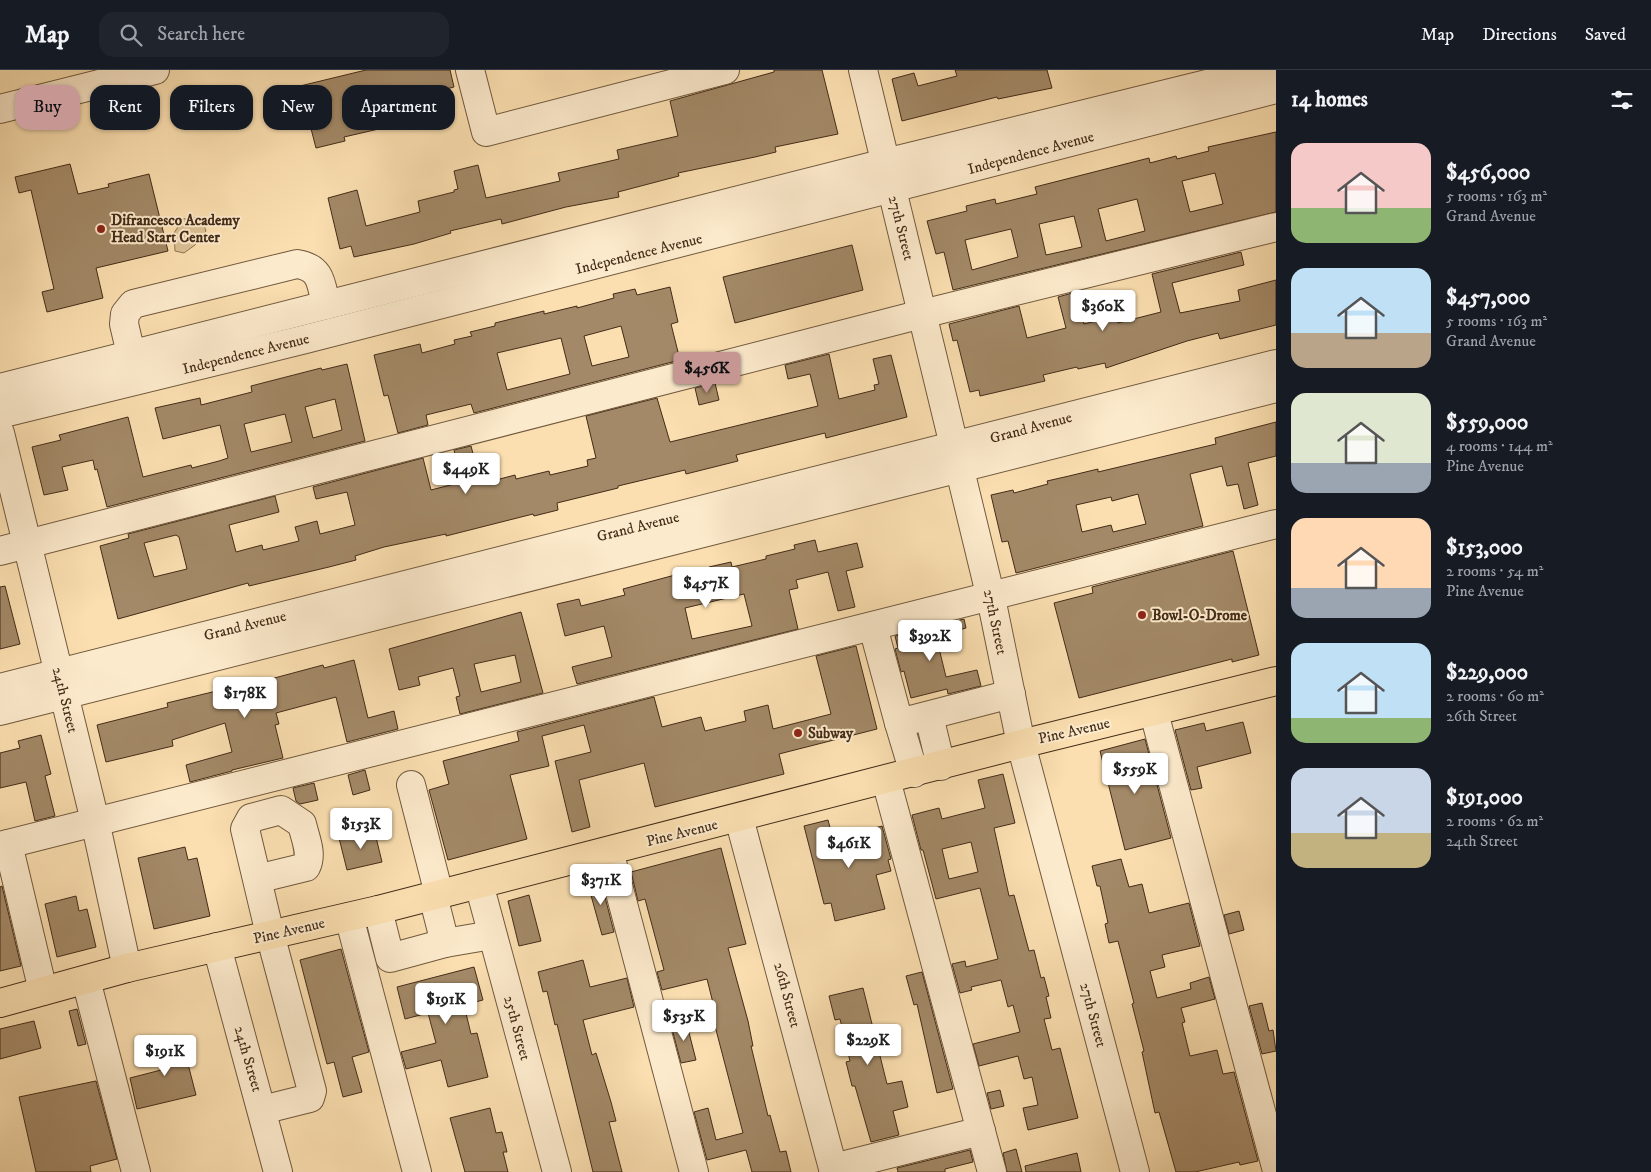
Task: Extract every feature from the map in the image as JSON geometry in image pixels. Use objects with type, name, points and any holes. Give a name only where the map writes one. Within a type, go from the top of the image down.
[{"type":"main road","name":"Pine Avenue","points":[[0,1002],[127,968],[378,910],[1021,744],[1276,682]]},
{"type":"street","points":[[0,109],[155,70]]},
{"type":"street","points":[[470,70],[486,132],[726,70]]},
{"type":"street","name":"27th Street","points":[[863,70],[991,598],[1021,744],[1135,1172]]},
{"type":"street","name":"Independence Avenue","points":[[0,388],[306,339],[891,189],[1145,111],[1264,70]]},
{"type":"street","name":"Independence Avenue","points":[[0,414],[300,311],[885,163],[1145,111],[1276,89]]},
{"type":"street","points":[[0,552],[922,314],[1276,227]]},
{"type":"street","points":[[570,243],[576,270]]},
{"type":"street","points":[[134,367],[124,324],[125,314],[133,304],[290,264],[308,266],[318,273],[326,305]]},
{"type":"street","points":[[300,311],[306,339]]},
{"type":"street","name":"Grand Avenue","points":[[61,684],[1216,391],[1276,364]]},
{"type":"street","points":[[1216,391],[1276,388]]},
{"type":"street","name":"24th Street","points":[[0,433],[95,822],[127,968]]},
{"type":"street","points":[[43,991],[4,845],[991,598],[1276,524]]},
{"type":"street","points":[[873,627],[914,773]]},
{"type":"street","points":[[0,688],[61,684]]},
{"type":"street","points":[[0,711],[61,684]]},
{"type":"street","points":[[899,723],[1011,694]]},
{"type":"street","points":[[1154,713],[1276,1168]]},
{"type":"street","points":[[929,716],[941,766]]},
{"type":"street","points":[[886,780],[992,1172]]},
{"type":"street","points":[[411,785],[446,944]]},
{"type":"street","name":"26th Street","points":[[739,818],[834,1170]]},
{"type":"street","points":[[609,851],[694,1172]]},
{"type":"street","points":[[257,879],[312,1091],[310,1098],[262,1110]]},
{"type":"street","name":"25th Street","points":[[478,884],[557,1172]]},
{"type":"street","points":[[378,910],[390,958],[492,935]]},
{"type":"street","points":[[349,917],[417,1172]]},
{"type":"street","name":"24th Street","points":[[217,947],[278,1172]]},
{"type":"street","points":[[86,980],[136,1172]]},
{"type":"street","points":[[834,1170],[981,1131]]},
{"type":"shaded area","points":[[201,217],[206,231],[195,245],[184,253],[175,251],[174,233],[183,219]]},
{"type":"building","points":[[366,70],[450,70],[454,85],[342,85],[342,130],[374,130],[344,137],[345,141],[316,148],[311,130],[332,130],[332,85],[304,85]]},
{"type":"building","points":[[774,70],[822,70],[838,134],[775,147],[776,152],[678,173],[679,176],[618,192],[619,197],[566,207],[502,224],[501,219],[450,231],[451,233],[414,244],[354,257],[351,246],[340,249],[328,198],[357,190],[366,226],[420,212],[418,201],[454,192],[454,190],[458,189],[454,171],[478,165],[486,198],[560,181],[558,173],[619,159],[617,150],[678,136],[670,101],[774,72]]},
{"type":"building","points":[[955,70],[1047,70],[1052,88],[998,99],[997,97],[902,121],[892,79],[914,73],[918,86],[957,76]]},
{"type":"building","points":[[1276,132],[1276,212],[953,290],[944,252],[936,254],[927,221],[967,211],[966,206],[995,199],[996,204],[1037,194],[1035,187],[1149,158],[1150,163],[1176,156],[1177,159],[1209,151],[1208,147]],"holes":[[[1215,173],[1223,204],[1190,212],[1182,181]],[[1137,199],[1145,231],[1106,241],[1098,209]],[[1074,216],[1082,247],[1046,255],[1039,224]],[[1011,229],[1018,257],[972,270],[965,240]]]},
{"type":"building","name":"Difrancesco Academy Head Start Center","points":[[70,164],[78,194],[109,187],[108,184],[149,174],[168,251],[96,268],[103,298],[47,312],[42,292],[54,289],[31,190],[19,193],[15,177]]},
{"type":"building","points":[[852,245],[863,290],[735,323],[723,277]]},
{"type":"building","points":[[1241,252],[1244,265],[1172,283],[1180,313],[1240,301],[1238,290],[1276,280],[1276,325],[1220,339],[1218,333],[1187,341],[1106,368],[1105,363],[1078,369],[1077,367],[1043,375],[1045,381],[980,396],[979,390],[970,392],[957,340],[953,341],[949,324],[1019,306],[1027,338],[1066,328],[1058,297],[1076,292],[1084,324],[1116,316],[1118,323],[1161,312],[1152,274]]},
{"type":"building","points":[[670,287],[678,322],[671,324],[680,360],[474,413],[471,404],[426,415],[428,425],[398,433],[388,395],[384,396],[374,355],[420,344],[422,353],[455,344],[454,340],[472,336],[470,332],[495,326],[495,323],[544,311],[544,314],[577,306],[577,308],[614,298],[613,294],[635,289],[637,295]],"holes":[[[621,326],[629,357],[592,366],[584,336]],[[561,338],[570,374],[507,390],[497,353]]]},
{"type":"building","points":[[829,354],[839,399],[875,390],[874,385],[879,384],[873,359],[891,355],[907,417],[826,438],[825,433],[736,455],[738,461],[686,474],[685,470],[557,503],[558,510],[534,516],[533,514],[446,536],[446,534],[384,547],[355,556],[356,560],[249,586],[248,583],[118,619],[100,546],[129,538],[128,534],[275,496],[279,512],[229,525],[236,552],[262,545],[263,550],[299,541],[295,527],[317,521],[320,534],[355,525],[347,492],[316,499],[313,487],[423,458],[431,490],[462,482],[454,450],[471,446],[481,484],[515,475],[516,479],[549,471],[550,475],[588,466],[587,460],[596,458],[586,416],[657,398],[670,442],[818,406],[810,374],[788,379],[785,365]],"holes":[[[176,535],[179,537],[187,569],[154,577],[144,543]]]},
{"type":"building","points":[[347,364],[365,441],[107,507],[93,460],[62,467],[68,490],[44,495],[32,447],[61,440],[59,435],[128,417],[143,477],[191,465],[192,468],[219,461],[228,458],[220,425],[163,439],[155,408],[200,398],[201,405],[252,392],[251,386],[321,368],[322,370]],"holes":[[[335,399],[342,430],[313,438],[305,407]],[[285,414],[292,442],[251,452],[244,424]]]},
{"type":"building","points":[[715,383],[719,400],[699,405],[695,388]]},
{"type":"building","points":[[1276,422],[1276,456],[1248,463],[1258,505],[1244,509],[1238,484],[1227,486],[1222,466],[1190,474],[1203,526],[1016,573],[1008,541],[1002,542],[991,495],[1013,490],[1014,493],[1048,484],[1047,481],[1098,469],[1098,472],[1216,444],[1215,438]],"holes":[[[1138,494],[1146,524],[1113,532],[1111,525],[1082,532],[1076,505],[1111,497],[1112,501]]]},
{"type":"building","points":[[815,540],[818,552],[857,543],[863,567],[846,571],[855,607],[838,611],[828,572],[796,580],[798,588],[789,590],[798,629],[577,684],[572,667],[612,657],[604,626],[565,636],[557,604],[579,599],[581,606],[625,595],[623,589],[675,575],[675,579],[710,570],[709,567],[731,562],[732,567],[766,559],[766,556],[795,549],[794,545]],"holes":[[[744,594],[752,626],[692,639],[685,608]]]},
{"type":"building","points":[[1233,551],[1259,655],[1232,662],[1232,659],[1079,698],[1054,603],[1093,593],[1092,587]]},
{"type":"building","points":[[5,586],[20,644],[0,649],[0,587]]},
{"type":"building","points":[[521,612],[543,693],[460,714],[456,697],[460,696],[453,668],[418,677],[420,685],[399,690],[389,649]],"holes":[[[515,655],[521,682],[481,692],[474,664]]]},
{"type":"building","points":[[964,619],[966,628],[936,636],[946,677],[977,670],[981,686],[948,694],[947,689],[911,698],[904,671],[901,672],[895,649],[898,648],[895,636]]},
{"type":"building","points":[[856,646],[877,729],[779,754],[784,774],[655,807],[644,763],[579,780],[590,827],[572,832],[555,761],[591,752],[584,725],[542,736],[549,766],[510,775],[527,839],[448,860],[429,790],[449,784],[443,761],[519,741],[517,732],[654,697],[662,727],[701,717],[705,731],[746,721],[744,711],[768,705],[773,729],[831,714],[816,656]]},
{"type":"building","points":[[354,660],[368,718],[394,711],[398,729],[347,742],[336,697],[276,713],[279,724],[275,725],[283,758],[190,782],[186,765],[232,752],[225,723],[172,740],[173,746],[106,762],[97,725],[168,707],[167,703],[237,686],[237,688],[323,665],[324,668]]},
{"type":"building","points":[[1243,722],[1251,753],[1197,767],[1202,788],[1191,790],[1175,730],[1204,723],[1206,731]]},
{"type":"building","points":[[41,735],[51,774],[45,776],[55,816],[35,821],[26,782],[0,788],[0,753],[20,748],[18,741]]},
{"type":"building","points":[[1145,739],[1171,838],[1125,850],[1100,751]]},
{"type":"building","points":[[365,770],[370,790],[353,795],[348,775]]},
{"type":"building","points":[[1003,774],[1015,823],[994,828],[1009,896],[1014,895],[1029,951],[1034,950],[1041,978],[1044,977],[1049,996],[1046,997],[1051,1018],[1044,1019],[1052,1050],[1060,1048],[1078,1118],[1028,1130],[1023,1108],[1038,1105],[1032,1077],[1024,1079],[1018,1056],[979,1066],[973,1044],[1020,1032],[1013,1005],[1008,1007],[1001,980],[971,987],[972,990],[960,993],[952,964],[965,961],[966,967],[998,959],[980,888],[936,899],[912,815],[939,808],[942,819],[985,808],[978,780]],"holes":[[[971,842],[978,872],[949,879],[942,849]]]},
{"type":"building","points":[[314,783],[318,800],[300,804],[296,801],[293,788]]},
{"type":"building","points":[[828,820],[833,839],[882,826],[891,859],[888,860],[891,871],[876,875],[885,909],[835,921],[831,903],[824,904],[804,826]]},
{"type":"building","points":[[374,829],[382,862],[347,870],[339,838]]},
{"type":"building","points":[[185,847],[188,860],[197,858],[210,916],[154,929],[138,858]]},
{"type":"building","points":[[721,848],[746,944],[728,948],[748,1021],[753,1046],[751,1046],[768,1116],[770,1115],[780,1152],[786,1151],[791,1172],[752,1172],[746,1150],[707,1160],[694,1112],[708,1108],[716,1140],[743,1133],[715,1026],[702,1029],[698,1011],[714,1007],[707,979],[662,990],[657,972],[664,970],[645,899],[638,901],[631,872]]},
{"type":"building","points":[[1121,859],[1129,887],[1142,884],[1149,913],[1189,903],[1200,946],[1162,955],[1165,967],[1150,971],[1157,998],[1191,989],[1190,983],[1209,977],[1215,999],[1181,1008],[1185,1022],[1182,1023],[1190,1056],[1217,1050],[1223,1074],[1234,1072],[1258,1161],[1240,1165],[1239,1162],[1195,1172],[1176,1172],[1159,1112],[1155,1113],[1142,1052],[1144,1051],[1132,1004],[1134,1003],[1118,941],[1109,943],[1105,924],[1108,923],[1100,886],[1097,886],[1092,866]]},
{"type":"building","points":[[600,878],[614,932],[602,935],[587,881]]},
{"type":"building","points":[[2,886],[21,966],[0,971],[0,887]]},
{"type":"building","points":[[529,895],[541,941],[519,946],[508,901]]},
{"type":"building","points":[[76,896],[79,911],[87,909],[96,947],[57,957],[45,904]]},
{"type":"building","points":[[1239,911],[1244,930],[1229,934],[1224,915]]},
{"type":"building","points":[[341,949],[369,1052],[352,1057],[362,1092],[343,1097],[334,1062],[327,1064],[300,960]]},
{"type":"building","points":[[583,960],[590,987],[627,978],[634,1007],[583,1020],[592,1055],[596,1053],[616,1121],[609,1122],[622,1172],[593,1172],[557,1024],[555,1025],[547,991],[543,992],[538,972]]},
{"type":"building","points":[[474,967],[483,1000],[464,1005],[471,1034],[477,1033],[488,1077],[448,1087],[441,1060],[406,1069],[401,1052],[436,1043],[428,1013],[405,1019],[397,987]]},
{"type":"building","points":[[922,972],[953,1089],[937,1093],[917,1004],[914,1005],[906,976]]},
{"type":"building","points":[[863,988],[887,1084],[902,1081],[908,1107],[893,1111],[899,1135],[871,1142],[855,1086],[852,1086],[846,1062],[850,1061],[840,1019],[835,1020],[829,996]]},
{"type":"building","points":[[1262,1003],[1269,1031],[1273,1030],[1276,1051],[1262,1054],[1249,1006]]},
{"type":"building","points":[[77,1009],[86,1044],[78,1046],[69,1011]]},
{"type":"building","points":[[34,1021],[41,1048],[0,1059],[0,1029]]},
{"type":"building","points":[[686,1021],[696,1060],[681,1063],[671,1025]]},
{"type":"building","points":[[181,1037],[196,1095],[137,1109],[130,1078],[161,1070],[155,1043]]},
{"type":"building","points":[[96,1081],[117,1159],[90,1166],[91,1172],[36,1172],[19,1097]]},
{"type":"building","points":[[1000,1090],[1004,1106],[991,1109],[987,1093]]},
{"type":"building","points":[[490,1108],[496,1133],[502,1132],[507,1152],[503,1152],[508,1172],[465,1172],[450,1118]]},
{"type":"building","points":[[1016,1149],[1022,1172],[1007,1172],[1003,1153]]},
{"type":"building","points":[[970,1150],[973,1162],[945,1169],[945,1172],[898,1172],[897,1168]]},
{"type":"building","points":[[1077,1153],[1081,1172],[1026,1172],[1025,1166]]},
{"type":"place","name":"Difrancesco Academy Head Start Center","points":[[101,229]]},
{"type":"place","name":"Bowl-O-Drome","points":[[1142,615]]},
{"type":"place","name":"Subway","points":[[798,733]]}]
